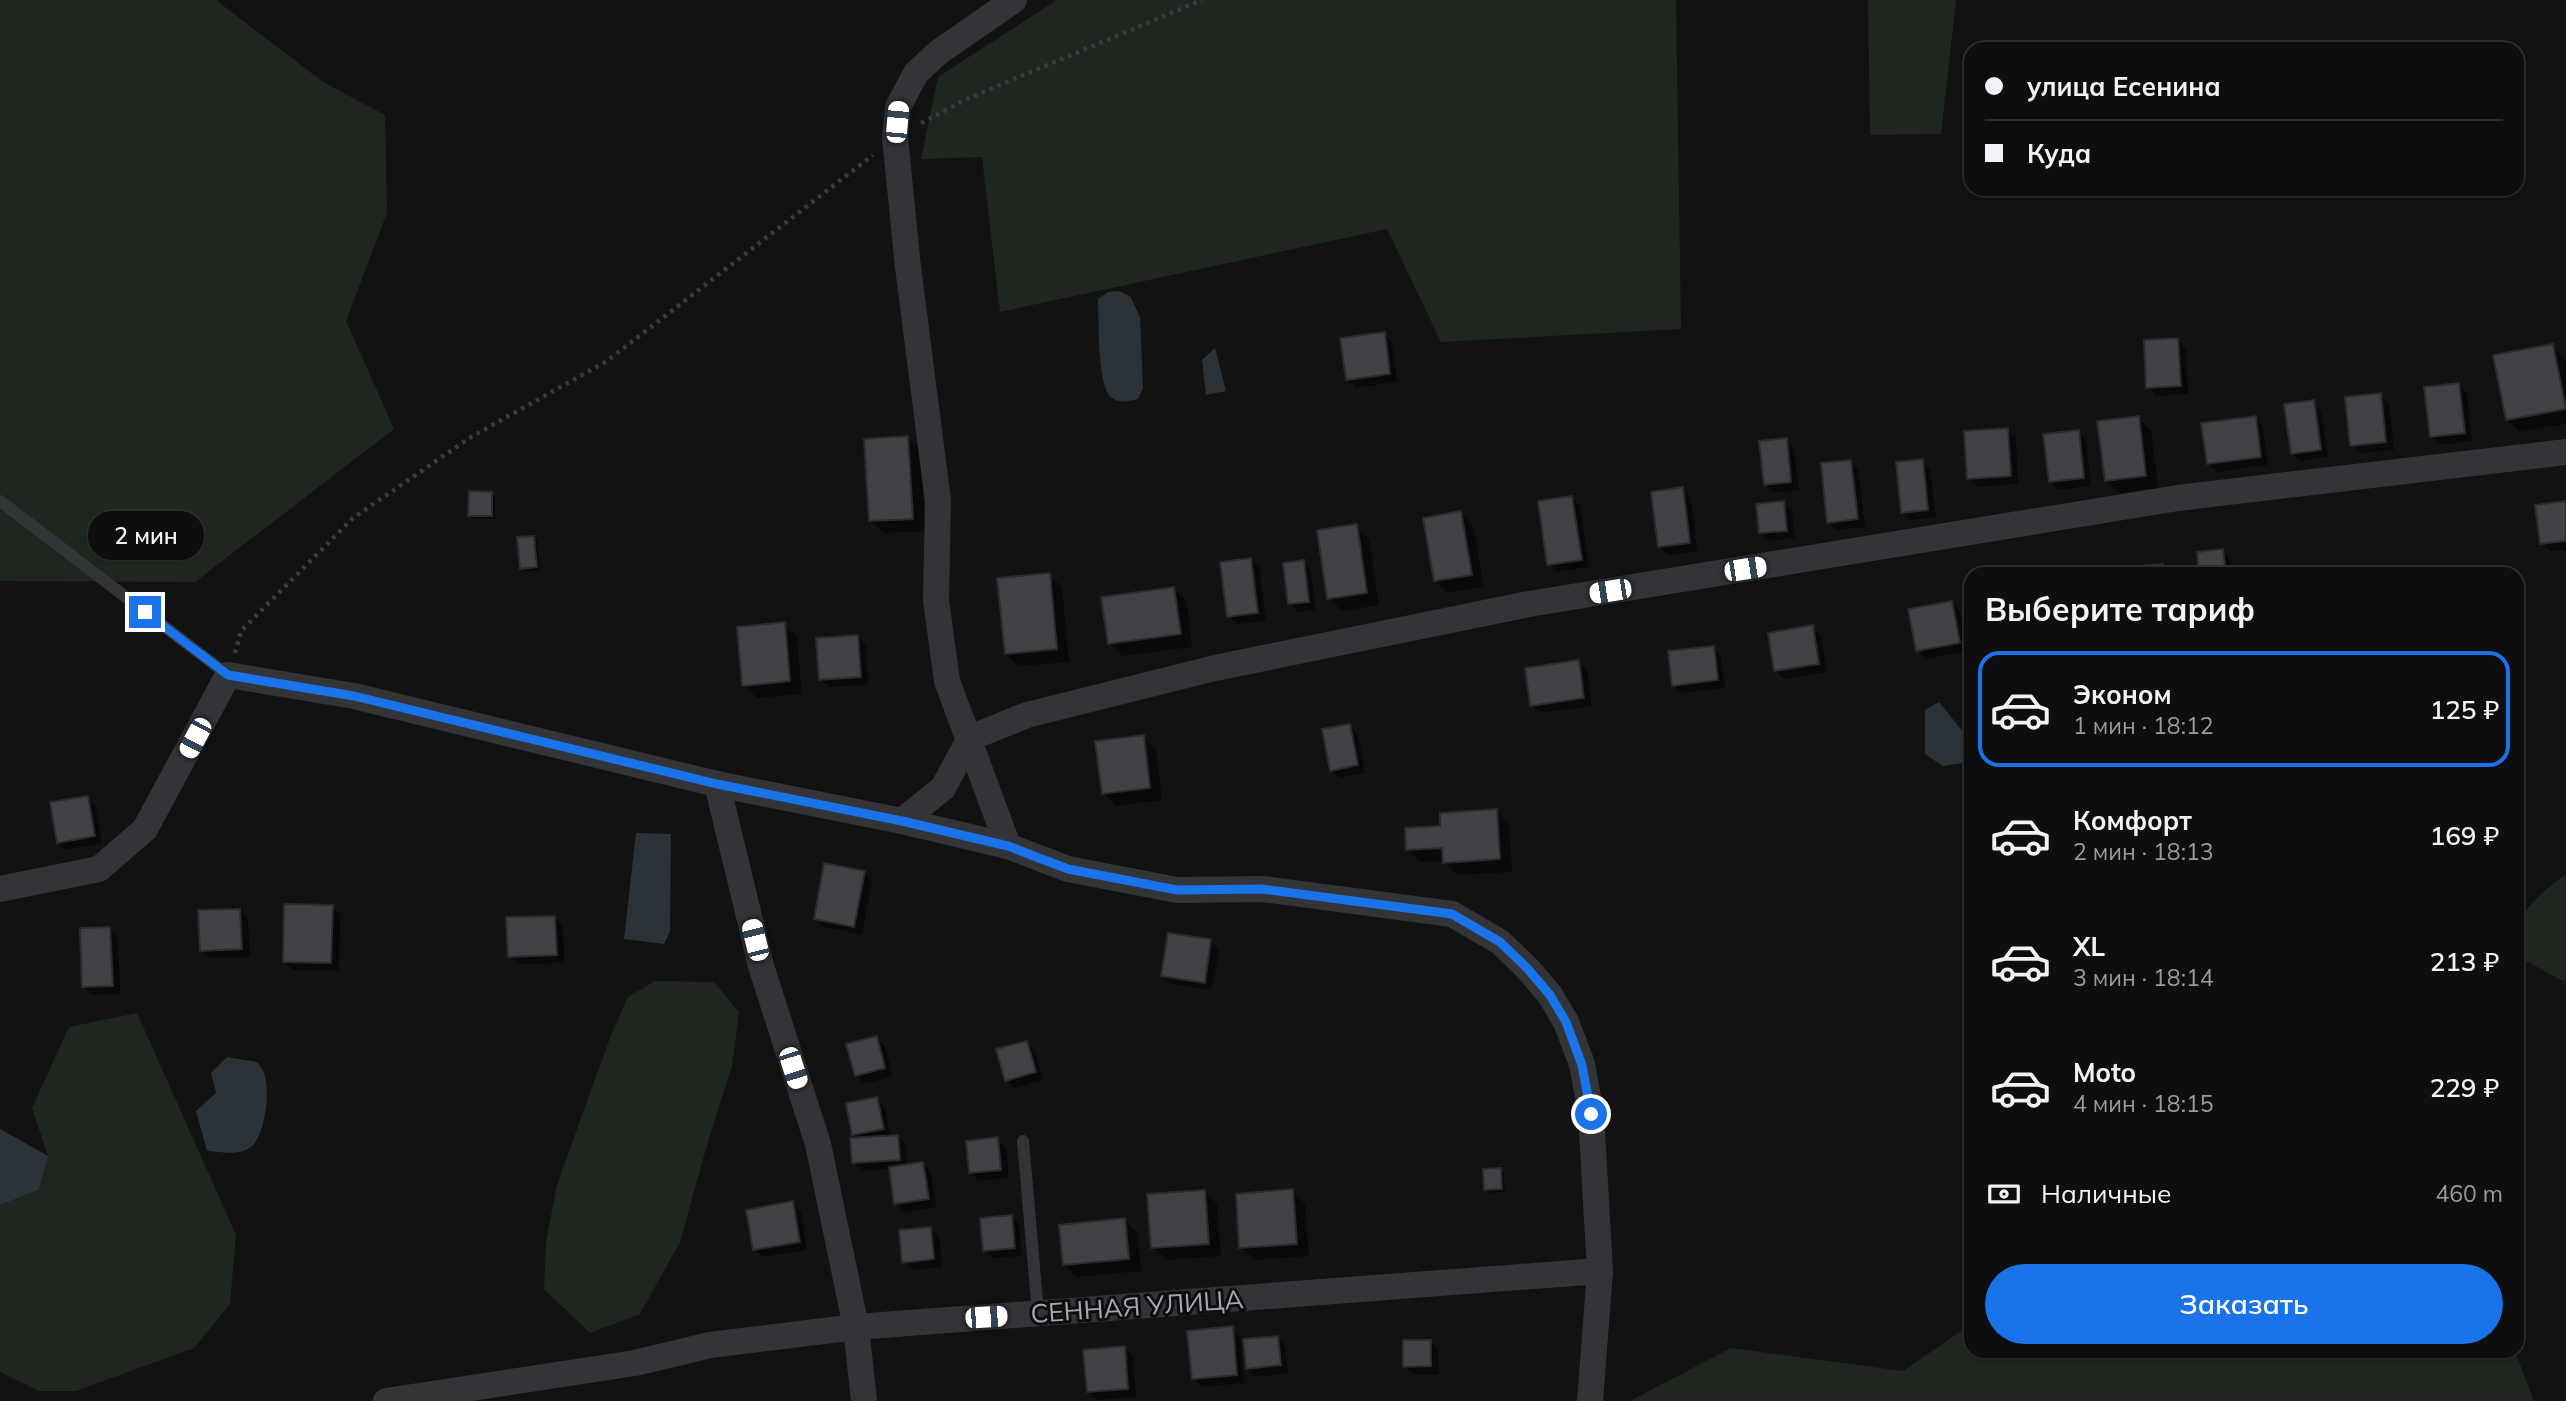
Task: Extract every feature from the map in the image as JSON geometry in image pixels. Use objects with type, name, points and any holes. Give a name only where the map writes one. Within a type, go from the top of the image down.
[{"type":"street","points":[[1008,846],[947,681],[936,600],[938,502],[908,267],[895,137],[898,107],[916,73],[939,51],[1014,0]]},
{"type":"street","points":[[902,821],[943,788],[970,738],[1027,715],[1214,668],[1529,604],[2178,498],[2566,452]]},
{"type":"street","points":[[0,889],[99,869],[145,829],[228,675],[354,696],[717,784],[902,821],[1008,846],[1068,869],[1177,890],[1262,889],[1452,914],[1500,942],[1527,968],[1550,995],[1566,1022],[1582,1065],[1591,1114],[1600,1271],[1590,1401]]},
{"type":"street","points":[[717,784],[761,966],[818,1144],[856,1327],[864,1401]]},
{"type":"street","name":"СЕННАЯ УЛИЦА","points":[[386,1401],[635,1363],[710,1345],[856,1327],[1600,1271]]},
{"type":"lane","points":[[0,500],[228,675]]},
{"type":"lane","points":[[1023,1141],[1038,1313]]},
{"type":"path","points":[[228,675],[241,631],[353,518],[471,437],[607,361],[895,137],[969,97],[1202,0]]},
{"type":"shaded area","points":[[0,0],[216,0],[323,82],[385,115],[387,213],[346,321],[394,429],[195,582],[0,581]]},
{"type":"shaded area","points":[[1057,0],[1676,0],[1681,329],[1441,342],[1387,229],[1000,312],[982,157],[921,159],[938,77]]},
{"type":"shaded area","points":[[1868,0],[1956,0],[1941,134],[1870,135]]},
{"type":"shaded area","points":[[1119,291],[1130,296],[1140,317],[1143,388],[1138,399],[1124,401],[1117,401],[1106,390],[1099,336],[1098,299],[1108,292]]},
{"type":"shaded area","points":[[1215,348],[1226,391],[1206,395],[1202,360]]},
{"type":"shaded area","points":[[1939,702],[1964,733],[1962,763],[1943,766],[1925,754],[1925,710]]},
{"type":"shaded area","points":[[636,833],[671,834],[670,931],[664,944],[624,939]]},
{"type":"shaded area","points":[[2566,874],[2566,983],[2524,960],[2524,914]]},
{"type":"shaded area","points":[[655,981],[714,982],[739,1012],[732,1066],[680,1242],[640,1314],[590,1333],[544,1289],[546,1242],[557,1185],[611,1035],[628,997]]},
{"type":"shaded area","points":[[137,1013],[236,1235],[230,1304],[194,1348],[76,1391],[39,1391],[0,1372],[0,1205],[39,1190],[48,1156],[32,1108],[69,1027]]},
{"type":"shaded area","points":[[227,1057],[257,1062],[263,1070],[267,1092],[263,1124],[256,1141],[247,1150],[230,1153],[207,1151],[196,1111],[216,1093],[211,1073]]},
{"type":"shaded area","points":[[0,1129],[48,1156],[39,1190],[0,1205]]},
{"type":"shaded area","points":[[1964,1329],[1964,1358],[2518,1358],[2534,1401],[1630,1401],[1731,1348],[1903,1371]]},
{"type":"building","points":[[1385,332],[1390,374],[1346,380],[1340,338]]},
{"type":"building","points":[[2178,338],[2181,386],[2146,388],[2144,340]]},
{"type":"building","points":[[2553,344],[2566,409],[2506,420],[2493,355]]},
{"type":"building","points":[[2459,383],[2465,433],[2430,437],[2424,387]]},
{"type":"building","points":[[2381,393],[2386,442],[2350,446],[2345,397]]},
{"type":"building","points":[[2314,400],[2321,450],[2291,454],[2284,404]]},
{"type":"building","points":[[2139,416],[2146,476],[2105,481],[2097,421]]},
{"type":"building","points":[[2256,416],[2261,457],[2207,464],[2201,423]]},
{"type":"building","points":[[2008,428],[2011,476],[1967,479],[1964,431]]},
{"type":"building","points":[[2079,430],[2084,478],[2049,482],[2043,434]]},
{"type":"building","points":[[908,436],[913,519],[869,521],[864,439]]},
{"type":"building","points":[[1787,438],[1791,482],[1764,485],[1759,441]]},
{"type":"building","points":[[1923,459],[1928,510],[1901,513],[1896,462]]},
{"type":"building","points":[[1851,460],[1858,519],[1827,523],[1821,463]]},
{"type":"building","points":[[1683,487],[1690,543],[1658,547],[1651,492]]},
{"type":"building","points":[[469,491],[492,492],[492,516],[468,516]]},
{"type":"building","points":[[1572,496],[1582,560],[1547,565],[1538,501]]},
{"type":"building","points":[[1784,501],[1787,531],[1759,533],[1756,504]]},
{"type":"building","points":[[2566,501],[2566,541],[2540,544],[2535,505]]},
{"type":"building","points":[[1461,511],[1472,575],[1434,581],[1423,518]]},
{"type":"building","points":[[1357,524],[1367,593],[1327,599],[1317,530]]},
{"type":"building","points":[[534,536],[537,567],[520,569],[517,537]]},
{"type":"building","points":[[2223,549],[2225,567],[2198,567],[2197,552]]},
{"type":"building","points":[[1251,558],[1258,613],[1227,617],[1220,562]]},
{"type":"building","points":[[1304,560],[1309,602],[1288,604],[1283,563]]},
{"type":"building","points":[[2163,564],[2163,567],[2128,567]]},
{"type":"building","points":[[1050,573],[1057,649],[1005,654],[997,578]]},
{"type":"building","points":[[1174,587],[1181,634],[1108,644],[1101,597]]},
{"type":"building","points":[[1952,601],[1960,643],[1916,651],[1908,609]]},
{"type":"building","points":[[785,622],[790,681],[742,686],[737,627]]},
{"type":"building","points":[[1813,625],[1819,664],[1774,671],[1768,633]]},
{"type":"building","points":[[858,635],[861,677],[819,680],[816,638]]},
{"type":"building","points":[[1714,646],[1718,680],[1672,686],[1668,651]]},
{"type":"building","points":[[1579,660],[1584,698],[1530,706],[1525,668]]},
{"type":"building","points":[[1350,724],[1358,765],[1330,771],[1322,729]]},
{"type":"building","points":[[1144,735],[1150,788],[1102,794],[1095,741]]},
{"type":"building","points":[[88,796],[95,836],[57,843],[50,802]]},
{"type":"building","points":[[1497,809],[1500,859],[1443,863],[1442,848],[1406,850],[1405,828],[1440,826],[1440,813]]},
{"type":"building","points":[[824,863],[865,871],[854,927],[814,919]]},
{"type":"building","points":[[284,904],[333,905],[331,963],[283,962]]},
{"type":"building","points":[[240,909],[242,949],[200,951],[198,910]]},
{"type":"building","points":[[555,916],[557,955],[508,957],[506,917]]},
{"type":"building","points":[[110,927],[113,986],[82,987],[80,928]]},
{"type":"building","points":[[1168,933],[1211,939],[1205,983],[1161,976]]},
{"type":"building","points":[[877,1036],[885,1068],[855,1076],[846,1044]]},
{"type":"building","points":[[1027,1041],[1036,1072],[1005,1081],[996,1049]]},
{"type":"building","points":[[877,1097],[884,1129],[852,1135],[846,1103]]},
{"type":"building","points":[[898,1135],[900,1160],[852,1163],[850,1138]]},
{"type":"building","points":[[998,1137],[1001,1170],[969,1173],[966,1141]]},
{"type":"building","points":[[923,1162],[929,1199],[894,1204],[889,1167]]},
{"type":"building","points":[[1501,1168],[1502,1189],[1484,1190],[1483,1169]]},
{"type":"building","points":[[1293,1189],[1297,1244],[1239,1248],[1236,1194]]},
{"type":"building","points":[[1205,1190],[1209,1244],[1151,1248],[1147,1194]]},
{"type":"building","points":[[793,1201],[800,1242],[753,1250],[746,1210]]},
{"type":"building","points":[[1012,1215],[1015,1248],[983,1251],[980,1218]]},
{"type":"building","points":[[1125,1218],[1129,1259],[1063,1265],[1059,1225]]},
{"type":"building","points":[[931,1227],[934,1259],[902,1263],[899,1230]]},
{"type":"building","points":[[1233,1326],[1237,1375],[1192,1379],[1187,1331]]},
{"type":"building","points":[[1278,1336],[1281,1365],[1246,1369],[1243,1339]]},
{"type":"building","points":[[1403,1340],[1431,1340],[1431,1366],[1403,1367]]},
{"type":"building","points":[[1125,1346],[1128,1389],[1087,1392],[1083,1350]]},
{"type":"route","points":[[145,612],[228,675],[354,696],[717,784],[902,821],[1008,846],[1068,869],[1177,890],[1262,889],[1452,914],[1500,942],[1550,995],[1566,1022],[1582,1065],[1591,1114]]}]
